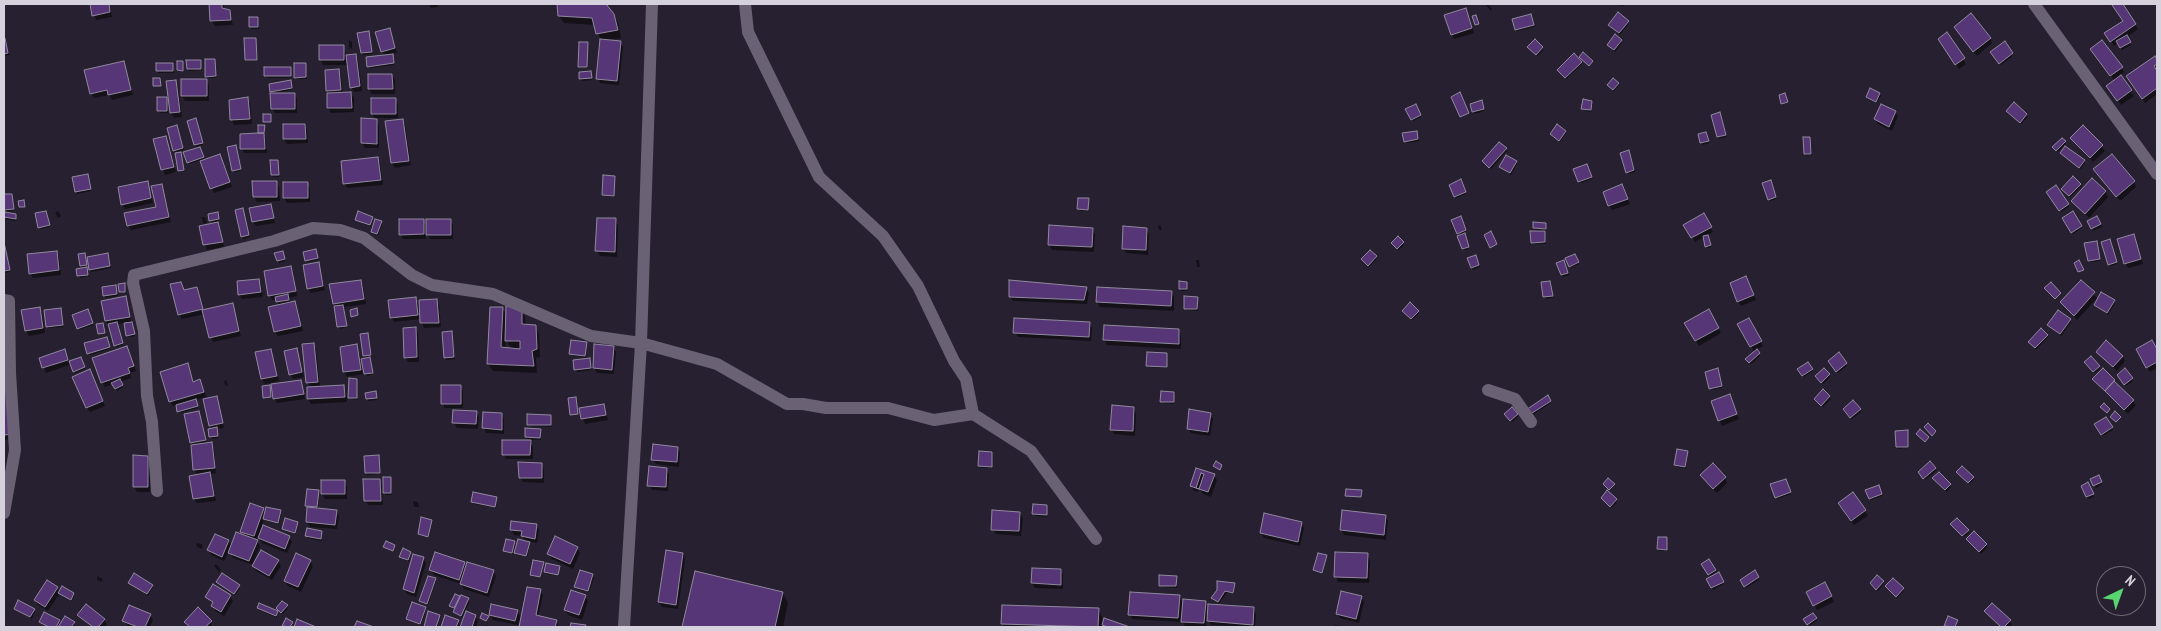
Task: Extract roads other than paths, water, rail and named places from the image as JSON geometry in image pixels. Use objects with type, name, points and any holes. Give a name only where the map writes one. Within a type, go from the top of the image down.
[{"type":"street","points":[[624,627],[641,343],[652,4]]},
{"type":"street","points":[[745,4],[748,32],[819,177],[883,236],[918,286],[954,361],[966,378],[973,414]]},
{"type":"street","points":[[2034,4],[2157,174]]},
{"type":"street","points":[[157,491],[152,422],[147,396],[144,331],[133,283],[134,275],[143,271],[274,241],[313,228],[340,230],[364,238],[412,275],[432,285],[493,294],[591,336],[641,343],[717,364],[787,404],[803,404],[826,408],[888,408],[934,420],[973,414],[1031,451],[1096,539]]},
{"type":"street","points":[[4,300],[9,301],[10,373],[15,450],[4,513]]},
{"type":"street","points":[[1488,390],[1515,399],[1531,422]]}]
